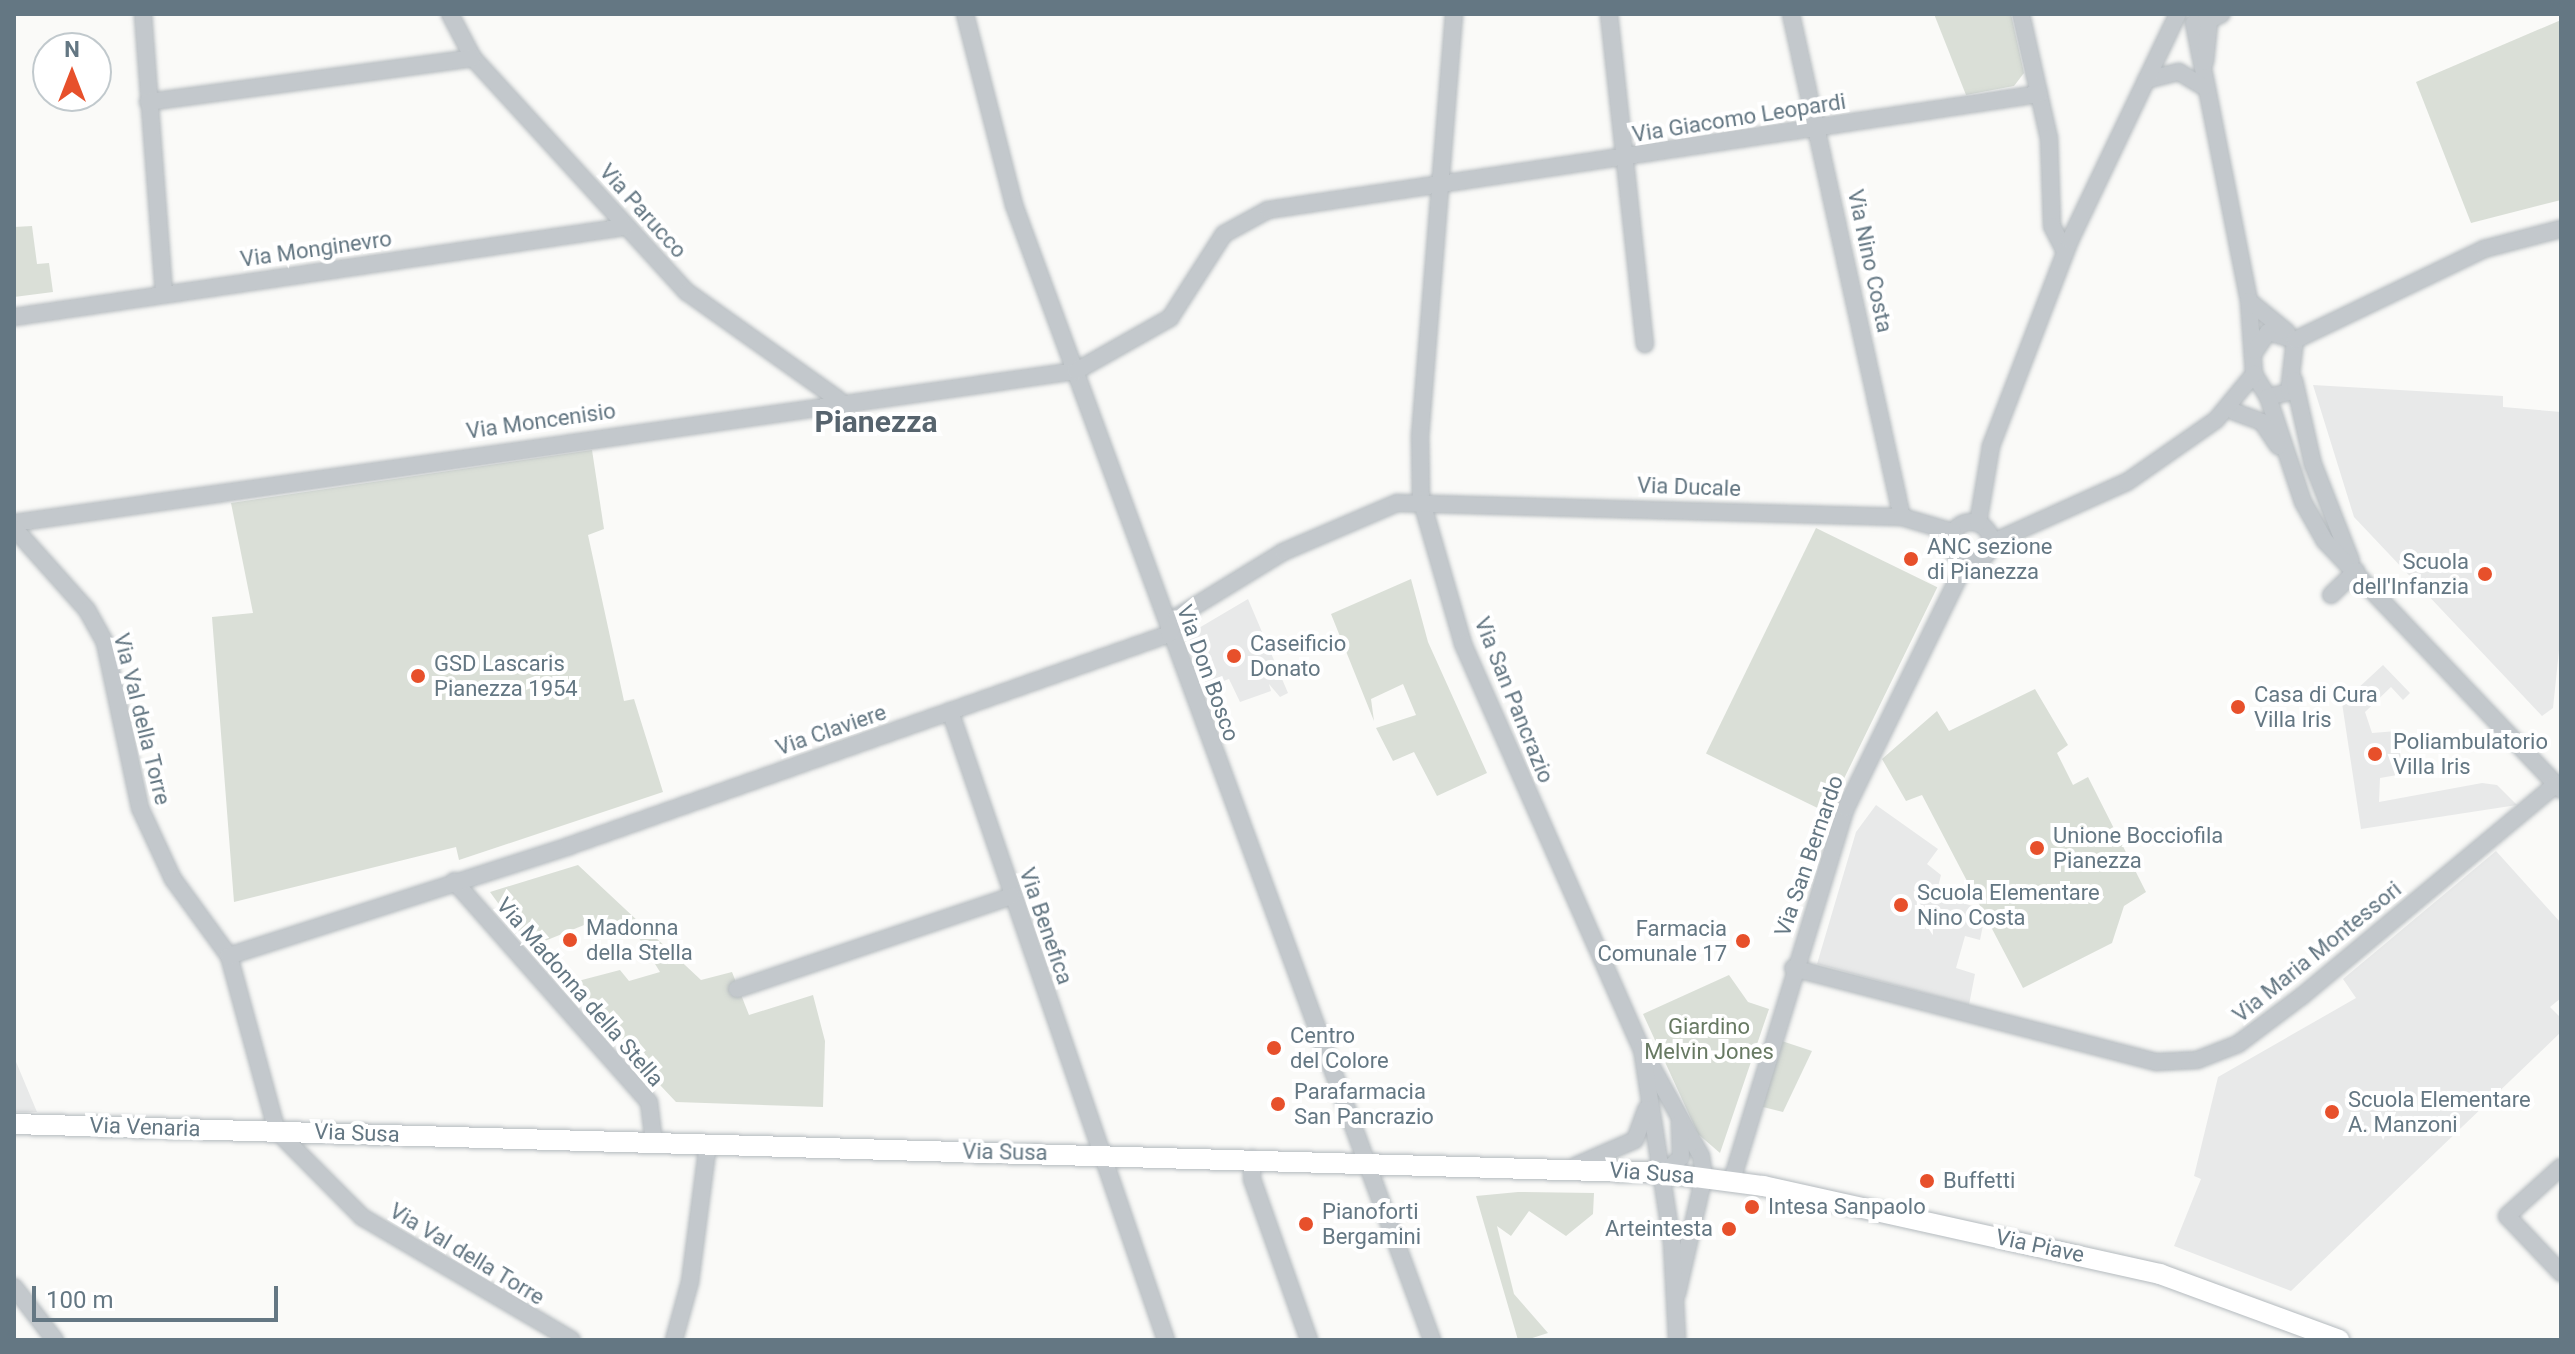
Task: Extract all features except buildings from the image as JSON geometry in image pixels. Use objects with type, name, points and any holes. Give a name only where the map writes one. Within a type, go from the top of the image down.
[{"type":"main road","name":"Via Venaria","points":[[14,1124],[277,1131]]},
{"type":"main road","name":"Via Susa","points":[[277,1131],[1369,1161],[1662,1172],[1732,1180]]},
{"type":"main road","name":"Via Piave","points":[[1732,1180],[2160,1274],[2339,1340]]},
{"type":"street","points":[[143,14],[164,294]]},
{"type":"street","name":"Via Parucco","points":[[450,14],[473,58],[624,227],[719,319],[839,400]]},
{"type":"street","name":"Via Don Bosco","points":[[965,14],[1014,205],[1169,634],[1369,1161],[1432,1340]]},
{"type":"street","name":"Via San Pancrazio","points":[[1454,14],[1445,184],[1420,435],[1421,499],[1463,644],[1642,1049]]},
{"type":"street","points":[[1609,14],[1645,344]]},
{"type":"street","name":"Via Nino Costa","points":[[1791,14],[1902,517]]},
{"type":"street","points":[[2021,14],[2039,94],[2052,226],[2065,252]]},
{"type":"street","points":[[1991,543],[1978,523],[1991,446],[2065,252],[2146,80],[2156,64],[2204,18]]},
{"type":"street","points":[[2204,18],[2205,88],[2249,301],[2255,351],[2254,374],[2292,471],[2325,541],[2355,569],[2558,787]]},
{"type":"street","points":[[148,102],[473,58]]},
{"type":"street","points":[[2146,80],[2179,72],[2205,88]]},
{"type":"street","name":"Via Giacomo Leopardi","points":[[1076,371],[1170,318],[1213,246],[1252,216],[2039,94]]},
{"type":"street","name":"Via Monginevro","points":[[14,317],[624,227]]},
{"type":"street","points":[[2255,351],[2268,332],[2291,336],[2484,249],[2561,229]]},
{"type":"street","points":[[2249,301],[2291,336],[2294,380],[2313,464],[2355,569]]},
{"type":"street","name":"Via Moncenisio","points":[[14,525],[839,400],[1076,371]]},
{"type":"street","points":[[2216,420],[2254,374]]},
{"type":"street","points":[[2216,420],[2265,396],[2280,398],[2294,380]]},
{"type":"street","points":[[2235,412],[2262,422],[2292,471]]},
{"type":"street","name":"Via San Bernardo","points":[[1732,1180],[1793,968],[1846,808],[1966,562],[1985,556],[1991,543],[2127,482],[2216,420]]},
{"type":"street","name":"Via Ducale","points":[[1421,499],[1902,517],[1953,532]]},
{"type":"street","name":"Via Claviere","points":[[229,956],[1169,634],[1177,617],[1283,552],[1421,499]]},
{"type":"street","points":[[1966,562],[1952,550],[1953,532],[1978,523]]},
{"type":"street","name":"Via Val della Torre","points":[[14,525],[87,610],[105,643],[140,808],[173,879],[229,956],[277,1131],[362,1217],[572,1340]]},
{"type":"street","points":[[2331,595],[2355,569]]},
{"type":"street","name":"Via Benefica","points":[[950,711],[1166,1340]]},
{"type":"street","name":"Via Maria Montessori","points":[[1793,968],[2157,1062],[2197,1060],[2238,1044],[2302,996],[2558,787]]},
{"type":"street","name":"Via Madonna della Stella","points":[[454,881],[649,1102],[654,1141]]},
{"type":"street","points":[[737,989],[1012,896]]},
{"type":"street","points":[[1642,1049],[1662,1172],[1677,1294],[1677,1340]]},
{"type":"street","points":[[1642,1049],[1704,1176],[1677,1294]]},
{"type":"street","points":[[1565,1168],[1606,1158],[1635,1140],[1648,1095]]},
{"type":"street","points":[[1662,1172],[1681,1157],[1680,1123]]},
{"type":"street","points":[[674,1340],[690,1282],[708,1144]]},
{"type":"street","points":[[1252,1158],[1252,1179],[1309,1340]]},
{"type":"street","points":[[2561,1167],[2507,1216],[2561,1273]]},
{"type":"street","points":[[14,1287],[55,1340]]},
{"type":"shaded area","name":"Scuola dell'Infanzia","points":[[2313,385],[2503,396],[2503,407],[2561,412],[2561,631],[2553,708],[2542,716],[2354,517]]},
{"type":"shaded area","name":"Caseificio Donato","points":[[1248,599],[1288,693],[1280,697],[1269,684],[1271,691],[1240,702],[1229,679],[1207,687],[1187,635]]},
{"type":"shaded area","name":"Poliambulatorio Villa Iris","points":[[2383,665],[2410,693],[2403,700],[2391,687],[2365,712],[2372,733],[2397,731],[2403,774],[2380,778],[2379,802],[2482,783],[2497,785],[2517,805],[2361,829],[2342,703]]},
{"type":"shaded area","name":"Scuola Elementare Nino Costa","points":[[1876,805],[1938,849],[1927,864],[1941,875],[1936,895],[1986,910],[1980,940],[1965,936],[1956,968],[1975,974],[1969,1005],[1817,964],[1856,832]]},
{"type":"shaded area","points":[[2496,851],[2561,923],[2561,998],[2550,1007],[2561,1018],[2561,1032],[2291,1291],[2174,1246],[2201,1179],[2194,1176],[2218,1077],[2356,998],[2343,979]]},
{"type":"shaded area","points":[[14,1057],[37,1112],[14,1112]]},
{"type":"green space","points":[[1934,14],[2011,14],[2024,73],[2014,86],[1966,95]]},
{"type":"green space","points":[[2561,20],[2561,200],[2471,223],[2416,82]]},
{"type":"green space","points":[[32,226],[37,264],[49,263],[53,292],[14,297],[14,227]]},
{"type":"green space","name":"GSD Lascaris Pianezza 1954","points":[[592,450],[604,529],[588,535],[624,701],[634,699],[663,792],[459,860],[456,847],[234,902],[212,617],[253,613],[231,503]]},
{"type":"green space","points":[[1816,528],[1937,587],[1827,813],[1706,754]]},
{"type":"green space","points":[[1411,579],[1428,642],[1487,773],[1437,796],[1414,752],[1393,761],[1376,728],[1416,715],[1403,684],[1371,699],[1374,721],[1331,614]]},
{"type":"green space","name":"Unione Bocciofila Pianezza","points":[[2035,689],[2068,745],[2057,753],[2073,785],[2088,777],[2146,892],[2124,906],[2112,943],[2023,988],[1922,795],[1906,801],[1882,759],[1937,711],[1949,731]]},
{"type":"green space","points":[[578,865],[701,980],[732,972],[749,1015],[813,995],[825,1041],[823,1107],[676,1102],[581,1001],[578,981],[620,970],[629,981],[660,972],[628,920],[592,929],[589,923],[530,947],[490,892]]},
{"type":"green space","name":"Giardino Melvin Jones","points":[[1729,975],[1748,1002],[1769,1009],[1720,1153],[1698,1134],[1643,1014]]},
{"type":"green space","points":[[1773,1038],[1812,1051],[1783,1112],[1763,1107]]},
{"type":"green space","points":[[1518,1192],[1594,1193],[1593,1214],[1566,1236],[1529,1211],[1511,1236],[1497,1226],[1514,1294],[1548,1333],[1526,1340],[1518,1340],[1476,1196]]},
{"type":"place","name":"ANC sezione di Pianezza","points":[[1911,559]]},
{"type":"place","name":"Scuola dell'Infanzia","points":[[2485,574]]},
{"type":"place","name":"Caseificio Donato","points":[[1234,656]]},
{"type":"place","name":"GSD Lascaris Pianezza 1954","points":[[418,676]]},
{"type":"place","name":"Casa di Cura Villa Iris","points":[[2238,707]]},
{"type":"place","name":"Poliambulatorio Villa Iris","points":[[2375,754]]},
{"type":"place","name":"Unione Bocciofila Pianezza","points":[[2037,848]]},
{"type":"place","name":"Scuola Elementare Nino Costa","points":[[1901,905]]},
{"type":"place","name":"Madonna della Stella","points":[[570,940]]},
{"type":"place","name":"Farmacia Comunale 17","points":[[1743,941]]},
{"type":"place","name":"Centro del Colore","points":[[1274,1048]]},
{"type":"place","name":"Parafarmacia San Pancrazio","points":[[1278,1104]]},
{"type":"place","name":"Scuola Elementare A. Manzoni","points":[[2332,1112]]},
{"type":"place","name":"Buffetti","points":[[1927,1181]]},
{"type":"place","name":"Intesa Sanpaolo","points":[[1752,1207]]},
{"type":"place","name":"Pianoforti Bergamini","points":[[1306,1224]]},
{"type":"place","name":"Arteintesta","points":[[1729,1229]]},
{"type":"district","name":"Pianezza","points":[[876,422]]}]
